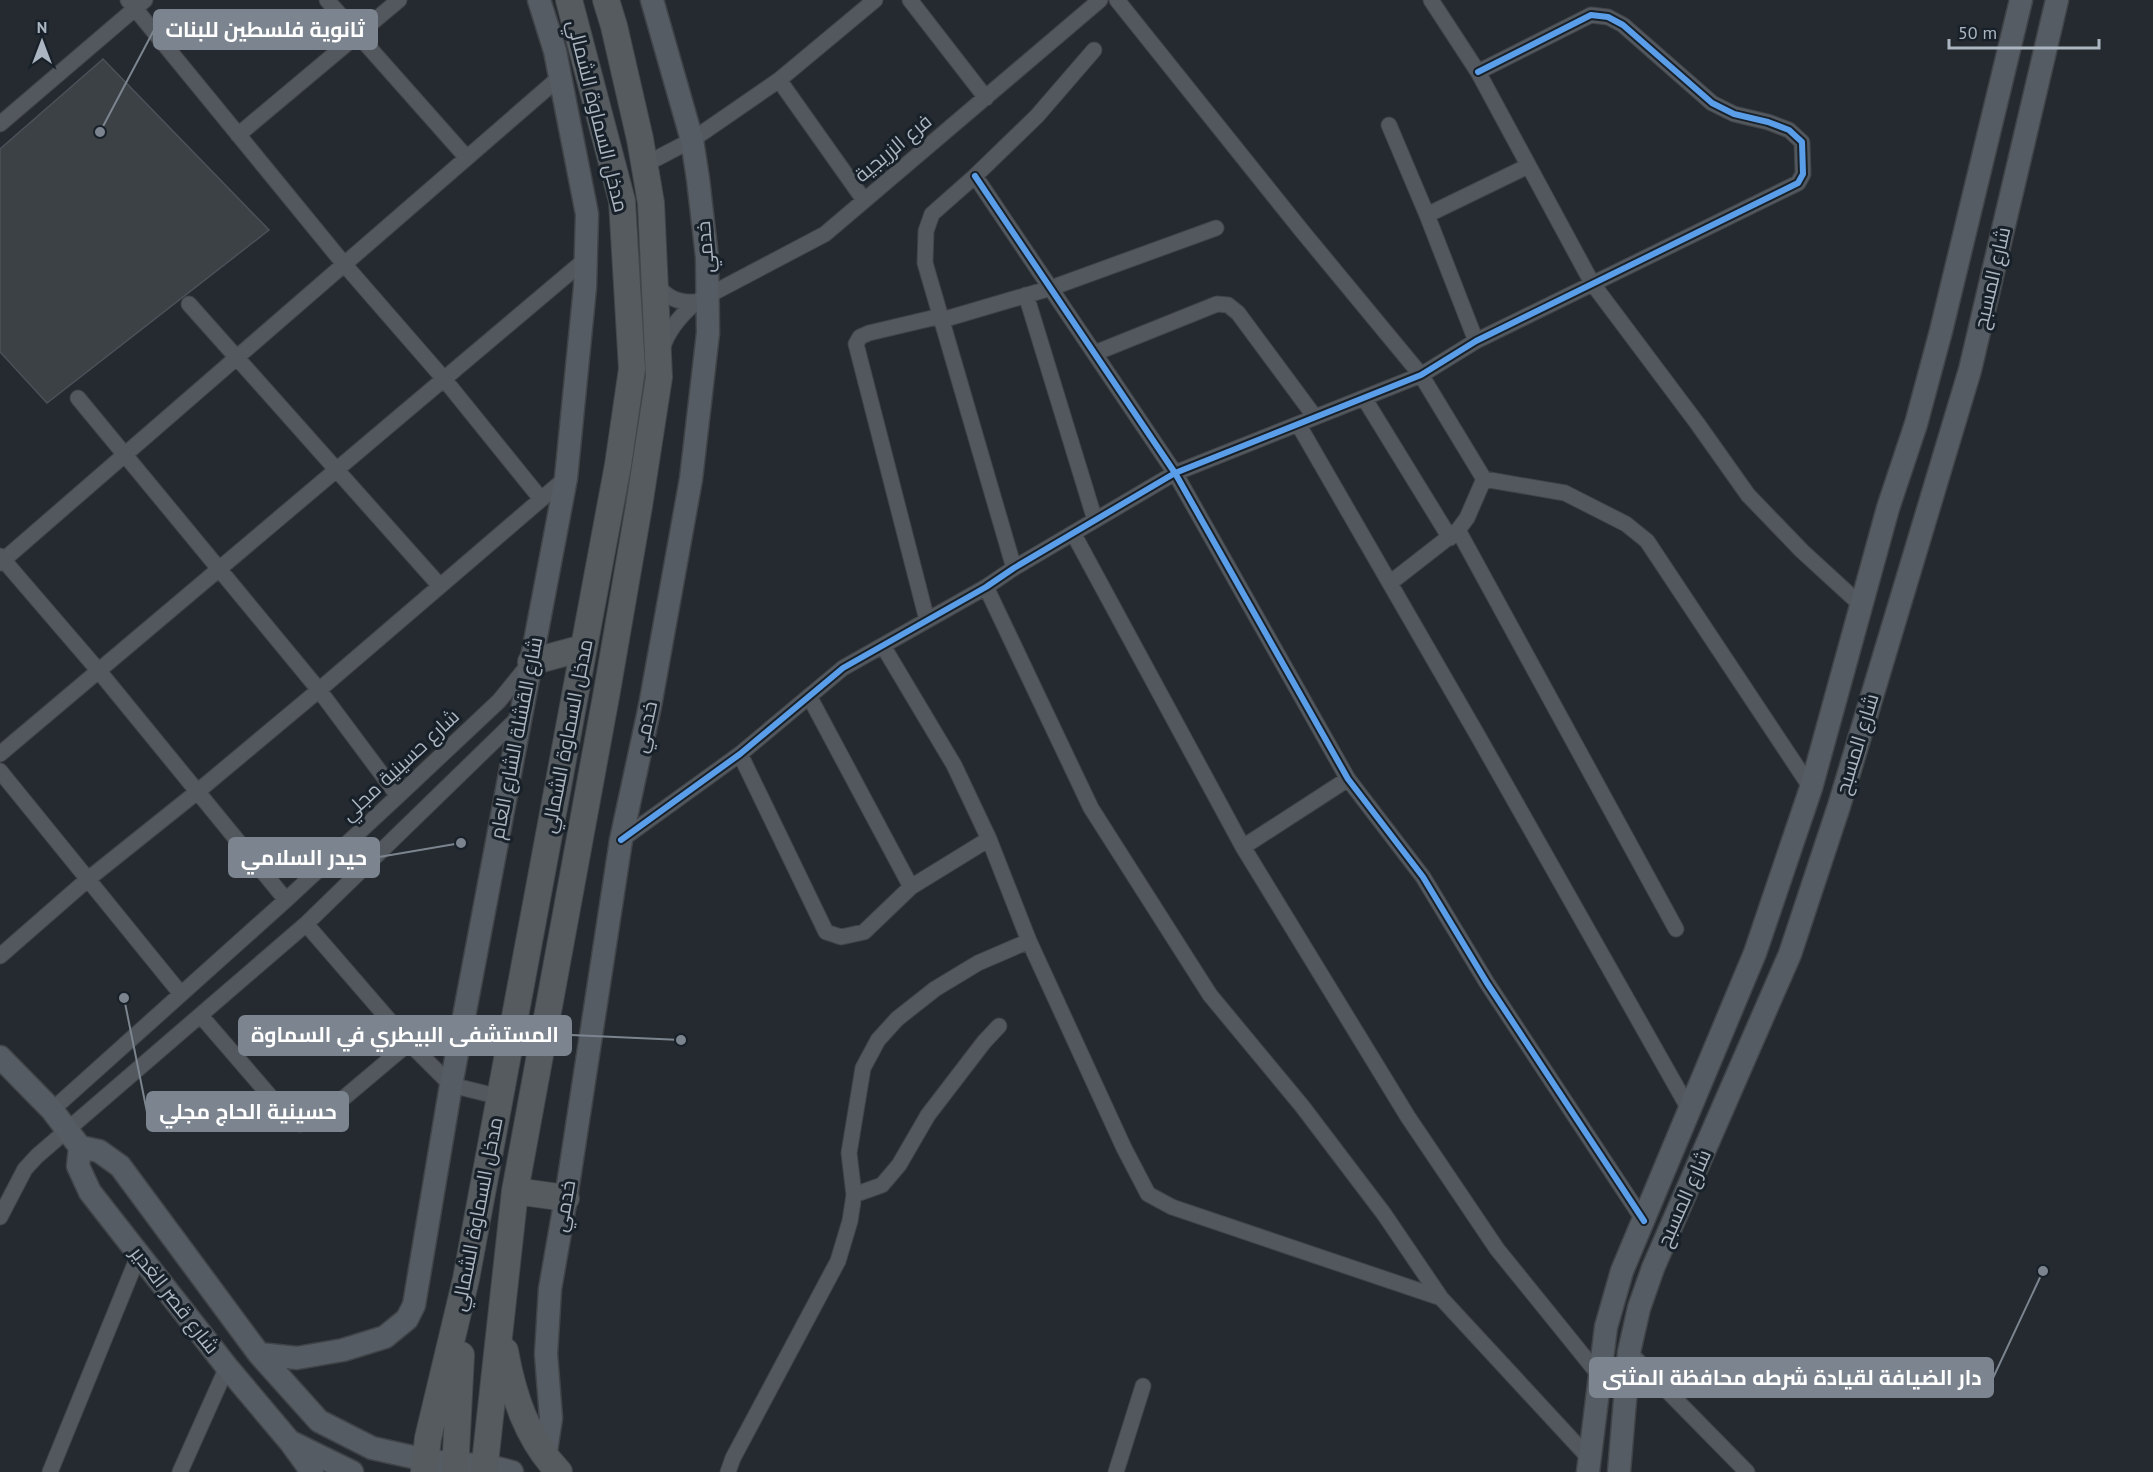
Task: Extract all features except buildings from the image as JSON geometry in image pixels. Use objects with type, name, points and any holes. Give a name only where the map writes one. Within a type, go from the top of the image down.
[{"type":"highway","name":"مدخل السماوة الشمالي","points":[[440,1468],[466,1280],[618,465],[632,369],[622,201],[569,0]]},
{"type":"highway","name":"مدخل السماوة الشمالي","points":[[484,1469],[515,1191],[637,518],[659,377],[651,203],[617,37],[606,0]]},
{"type":"highway","points":[[531,662],[583,648]]},
{"type":"highway","points":[[515,1191],[566,1198]]},
{"type":"highway","points":[[506,1263],[502,1338],[510,1380],[522,1416],[552,1465]]},
{"type":"main road","name":"شارع القشلة الشارع العام","points":[[259,1354],[297,1358],[343,1350],[385,1337],[408,1319],[414,1305],[450,1085],[566,478],[585,287],[587,214],[555,51],[539,0]]},
{"type":"main road","name":"خدمي","points":[[552,1465],[547,1322],[550,1289],[621,840],[650,706],[691,479],[705,371],[702,299],[704,218],[692,140],[652,0]]},
{"type":"main road","name":"شارع المسبح","points":[[1588,1465],[1606,1327],[1622,1271],[1755,953],[1811,788],[1863,606],[1888,508],[1916,424],[1941,332],[2021,0]]},
{"type":"main road","name":"شارع المسبح","points":[[1619,1472],[1629,1352],[1639,1308],[1653,1268],[1790,954],[1839,806],[1970,370],[2057,0]]},
{"type":"main road","points":[[1888,508],[1924,520]]},
{"type":"main road","points":[[0,1057],[52,1110],[73,1139],[99,1151],[120,1166],[259,1354],[319,1421],[372,1448],[440,1468],[512,1472]]},
{"type":"main road","name":"شارع قصر الغدير","points":[[73,1139],[78,1166],[90,1192],[312,1472]]},
{"type":"main road","points":[[291,1443],[352,1472]]},
{"type":"street","points":[[327,0],[467,158]]},
{"type":"street","points":[[238,135],[399,0]]},
{"type":"street","points":[[645,165],[692,140],[779,80],[875,0]]},
{"type":"street","points":[[910,0],[986,98]]},
{"type":"street","name":"فرع الزريجية","points":[[659,362],[663,344],[671,328],[682,314],[702,299],[825,234],[1100,0]]},
{"type":"street","points":[[1117,0],[1421,375],[1484,479],[1565,493],[1626,524],[1647,541],[1811,788]]},
{"type":"street","points":[[1431,0],[1478,72],[1592,283],[1748,495],[1802,552],[1863,606]]},
{"type":"street","points":[[0,124],[136,3],[238,135],[344,264],[444,379],[541,499]]},
{"type":"street","points":[[621,840],[740,754],[843,668],[986,587],[1175,472],[1421,375],[1476,341],[1798,183],[1803,174],[1802,142],[1789,130],[1768,122],[1734,114],[1712,103],[1623,25],[1608,17],[1591,15],[1478,72]]},
{"type":"street","points":[[1014,568],[925,263],[926,231],[932,214],[1037,116],[1094,50]]},
{"type":"street","points":[[286,900],[98,670],[1,560],[560,77]]},
{"type":"street","points":[[779,80],[864,200]]},
{"type":"street","points":[[1389,125],[1476,341]]},
{"type":"street","points":[[1427,215],[1528,166]]},
{"type":"street","points":[[975,176],[1175,472],[1348,779],[1423,877],[1487,983],[1644,1221]]},
{"type":"street","points":[[927,621],[856,344],[860,337],[869,333],[942,318],[1051,288],[1216,228]]},
{"type":"street","points":[[0,754],[586,259]]},
{"type":"street","points":[[655,283],[663,293],[684,303],[702,299]]},
{"type":"street","points":[[1026,295],[1095,520]]},
{"type":"street","points":[[189,304],[440,586]]},
{"type":"street","points":[[1095,353],[1217,304],[1228,305],[1238,313],[1315,417]]},
{"type":"street","points":[[78,398],[319,690],[398,796]]},
{"type":"street","points":[[1364,398],[1454,534],[1676,929]]},
{"type":"street","points":[[1298,424],[1689,1109]]},
{"type":"street","points":[[0,956],[87,880],[319,690],[566,478]]},
{"type":"street","points":[[1390,583],[1454,534],[1467,518],[1484,479]]},
{"type":"street","points":[[1073,533],[1243,847],[1414,1127],[1497,1249],[1599,1375]]},
{"type":"street","points":[[986,587],[1091,808],[1210,995],[1322,1133],[1384,1214],[1441,1298],[1588,1465]]},
{"type":"street","points":[[884,646],[954,765],[989,839],[1029,941],[1124,1148],[1148,1194],[1172,1207],[1441,1298]]},
{"type":"street","name":"شارع حسينية مجلي","points":[[52,1110],[398,796],[499,701],[531,662]]},
{"type":"street","points":[[809,696],[911,887]]},
{"type":"street","points":[[0,1217],[4,1200],[25,1169],[73,1139],[201,1016],[306,924],[520,716]]},
{"type":"street","points":[[740,754],[826,932],[841,937],[864,932],[911,887],[989,839]]},
{"type":"street","points":[[0,771],[181,994]]},
{"type":"street","points":[[1243,847],[1348,779]]},
{"type":"street","points":[[306,924],[409,1043],[450,1085],[500,1097]]},
{"type":"street","points":[[728,1472],[733,1458],[838,1261],[850,1221],[854,1195],[849,1153],[863,1068],[878,1040],[897,1019],[935,989],[978,963],[1029,941]]},
{"type":"street","points":[[201,1016],[288,1117],[300,1124],[320,1118],[409,1043]]},
{"type":"street","points":[[854,1195],[882,1185],[898,1165],[928,1115],[999,1026]]},
{"type":"street","points":[[50,1472],[140,1254]]},
{"type":"street","points":[[1629,1352],[1747,1472]]},
{"type":"street","points":[[180,1472],[227,1367]]},
{"type":"street","points":[[1116,1472],[1143,1386]]},
{"type":"cycle path","points":[[621,840],[740,754],[843,668],[986,587],[1014,568],[1175,473],[1421,375],[1476,341],[1798,183],[1803,174],[1802,142],[1789,130],[1768,122],[1734,114],[1712,103],[1623,25],[1608,17],[1591,15],[1478,72]]},
{"type":"cycle path","points":[[975,176],[1175,473],[1348,779],[1423,877],[1487,983],[1644,1221]]},
{"type":"place","name":"ثانوية فلسطين للبنات","points":[[100,132]]},
{"type":"place","name":"حيدر السلامي","points":[[461,843]]},
{"type":"place","name":"حسينية الحاج مجلي","points":[[124,998]]},
{"type":"place","name":"المستشفى البيطري في السماوة","points":[[681,1040]]},
{"type":"place","name":"دار الضيافة لقيادة شرطه محافظة المثنى","points":[[2043,1271]]}]
